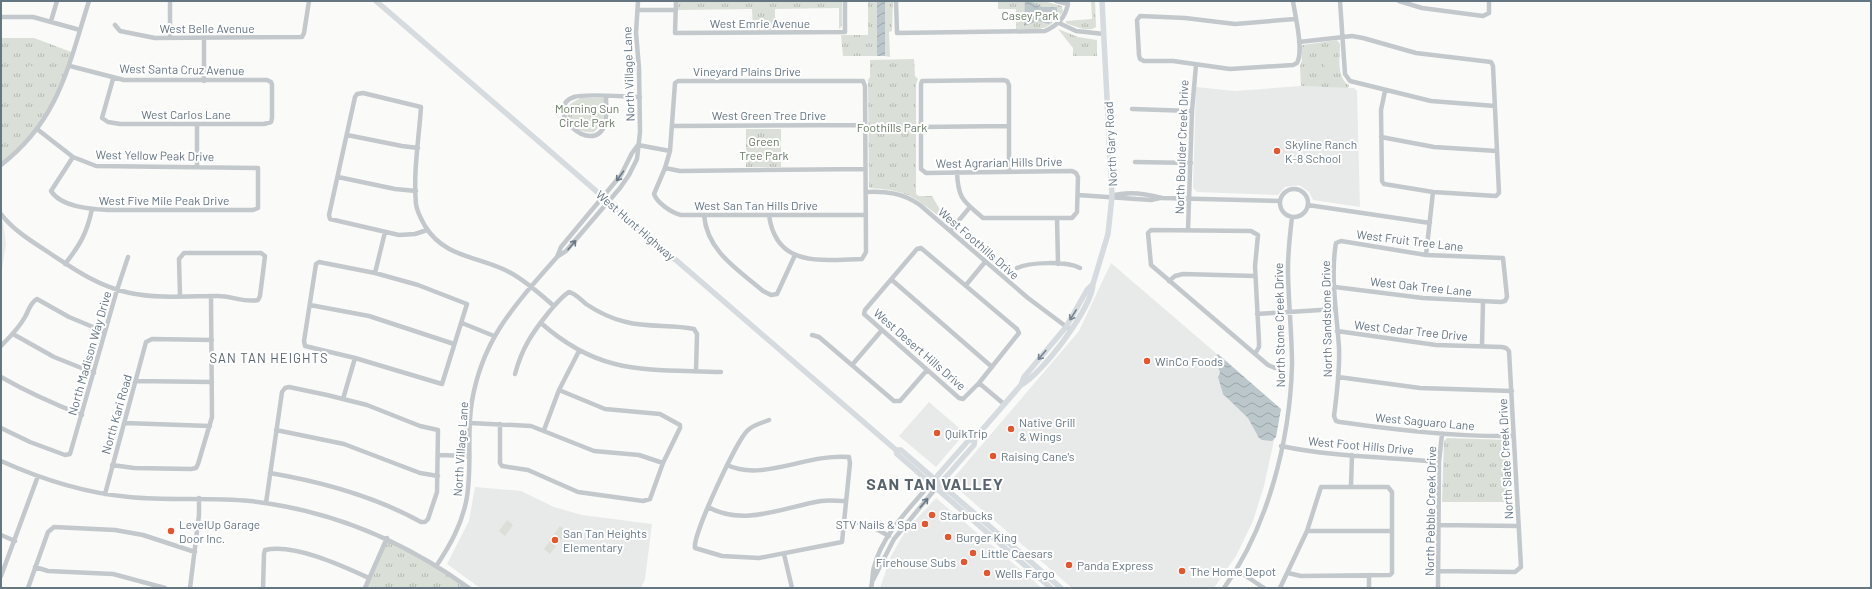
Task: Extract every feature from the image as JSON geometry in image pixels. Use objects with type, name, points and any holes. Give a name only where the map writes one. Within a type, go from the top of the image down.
[{"type":"main road","name":"West Hunt Highway","points":[[376,1],[896,450],[897,454],[933,481],[1051,588]]},
{"type":"main road","name":"North Gary Road","points":[[933,481],[965,444],[975,438],[1021,385],[1028,381],[1068,329],[1093,292],[1093,284],[1108,234],[1112,196],[1102,1]]},
{"type":"main road","name":"North Gary Road","points":[[938,486],[974,445],[975,438]]},
{"type":"main road","points":[[964,457],[966,448],[965,444]]},
{"type":"main road","name":"West Hunt Highway","points":[[938,486],[1061,588]]},
{"type":"street","points":[[51,21],[57,1]]},
{"type":"street","points":[[1,165],[28,141],[37,130],[57,98],[70,66],[89,1]]},
{"type":"street","points":[[170,1],[170,38]]},
{"type":"street","name":"West Belle Avenue","points":[[115,25],[120,31],[132,35],[170,38],[302,37],[310,1]]},
{"type":"street","points":[[638,10],[675,10],[676,1]]},
{"type":"street","name":"West Emrie Avenue","points":[[675,10],[674,33],[845,32],[845,1]]},
{"type":"street","points":[[896,1],[897,33],[1046,31],[1059,23],[1066,13],[1068,4],[1056,1]]},
{"type":"street","points":[[1293,1],[1300,54],[1297,63],[1292,65],[1242,69],[1173,61],[1144,61],[1140,59],[1137,20],[1140,16],[1185,18],[1235,24],[1295,19]]},
{"type":"street","points":[[1340,1],[1347,78],[1350,81],[1385,91],[1431,101],[1495,106]]},
{"type":"street","points":[[1399,1],[1447,12],[1487,16],[1490,8],[1489,1]]},
{"type":"street","name":"North Village Lane","points":[[437,565],[454,539],[464,513],[468,486],[472,402],[480,367],[494,336],[511,310],[531,286],[557,257],[566,251],[608,202],[629,176],[637,159],[640,96],[636,33],[639,2]]},
{"type":"street","points":[[1,17],[33,17],[80,30]]},
{"type":"street","points":[[1059,23],[1076,31],[1104,34]]},
{"type":"street","points":[[1299,42],[1343,37],[1363,38],[1416,53],[1491,62],[1493,66],[1499,193],[1496,196],[1433,192],[1384,184],[1382,181],[1381,110],[1385,91]]},
{"type":"street","points":[[204,38],[204,81]]},
{"type":"street","name":"North Boulder Creek Drive","points":[[1188,230],[1192,111],[1196,64]]},
{"type":"street","name":"West Santa Cruz Avenue","points":[[70,66],[113,78],[138,81],[271,82],[271,122]]},
{"type":"street","name":"West Carlos Lane","points":[[113,78],[102,118],[108,122],[120,124],[271,122]]},
{"type":"street","name":"Vineyard Plains Drive","points":[[673,126],[673,86],[678,82],[863,81],[865,86],[865,125]]},
{"type":"street","points":[[1009,126],[921,127],[922,81],[1007,81],[1009,85],[1009,126],[1009,172]]},
{"type":"street","points":[[427,230],[408,236],[330,219],[329,215],[355,97],[357,94],[363,93],[421,107],[416,191],[418,213],[427,230],[440,244],[449,250],[506,270],[531,286],[554,306]]},
{"type":"street","points":[[606,96],[605,123],[600,132],[589,136],[578,133],[568,124],[564,114],[564,109],[566,104],[573,98],[606,96],[640,96]]},
{"type":"street","points":[[1132,109],[1192,111]]},
{"type":"street","points":[[197,124],[197,167]]},
{"type":"street","points":[[769,215],[771,229],[775,238],[780,245],[795,255],[804,259],[819,260],[862,259],[866,252],[865,125]]},
{"type":"street","name":"West Green Tree Drive","points":[[673,126],[865,125]]},
{"type":"street","points":[[673,126],[670,151],[665,168],[690,171],[865,169]]},
{"type":"street","name":"West Agrarian Hills Drive","points":[[921,127],[922,171],[1072,171],[1076,173],[1078,177],[1078,195]]},
{"type":"street","name":"West Yellow Peak Drive","points":[[37,130],[73,157],[87,164],[106,167],[258,168],[258,208]]},
{"type":"street","points":[[347,135],[418,148]]},
{"type":"street","points":[[1381,137],[1434,147],[1497,151]]},
{"type":"street","points":[[638,145],[670,151]]},
{"type":"street","name":"North Village Lane","points":[[557,257],[561,247],[622,174],[632,153],[638,145]]},
{"type":"street","name":"West Five Mile Peak Drive","points":[[73,157],[51,191],[54,196],[67,202],[92,209],[253,210],[258,208]]},
{"type":"street","points":[[1135,162],[1191,164]]},
{"type":"street","name":"West San Tan Hills Drive","points":[[665,168],[654,194],[658,201],[676,214],[866,215]]},
{"type":"street","points":[[957,172],[961,198],[983,218],[988,219],[1072,218],[1076,216],[1078,195],[1112,196],[1119,194],[1150,195],[1162,198],[1280,201]]},
{"type":"street","points":[[338,177],[395,189],[416,191]]},
{"type":"street","points":[[1280,201],[1288,191],[1296,190],[1304,193],[1308,205]]},
{"type":"street","name":"West Foothills Drive","points":[[866,192],[893,193],[912,200],[950,230],[1028,298],[1068,329]]},
{"type":"street","points":[[1426,254],[1433,192]]},
{"type":"street","points":[[1280,201],[1284,213],[1292,217],[1300,216],[1308,205]]},
{"type":"street","points":[[1308,205],[1430,222]]},
{"type":"street","points":[[950,230],[970,207]]},
{"type":"street","points":[[65,264],[80,245],[88,226],[92,209]]},
{"type":"street","points":[[2,215],[23,236],[82,275],[117,290],[144,295],[180,296],[228,296],[253,301],[258,300],[260,296],[265,256],[261,253],[184,253],[179,258],[180,296]]},
{"type":"street","points":[[704,215],[707,234],[716,249],[763,291],[774,295],[776,294],[795,255]]},
{"type":"street","name":"North Stone Creek Drive","points":[[1224,588],[1237,570],[1263,517],[1274,480],[1281,446],[1291,380],[1292,350],[1288,267],[1292,217]]},
{"type":"street","points":[[1058,218],[1058,264]]},
{"type":"street","points":[[1255,354],[1259,347],[1255,276],[1258,235],[1255,232],[1151,230],[1148,233],[1151,265],[1169,281],[1255,354],[1268,365],[1275,368]]},
{"type":"street","points":[[375,273],[385,232]]},
{"type":"street","name":"West Fruit Tree Lane","points":[[1339,242],[1426,254],[1503,258],[1505,301]]},
{"type":"street","name":"North Sandstone Drive","points":[[1336,421],[1334,416],[1338,377],[1335,251],[1336,243],[1339,242]]},
{"type":"street","points":[[992,367],[892,280],[917,249],[921,248],[1017,329],[1019,333],[992,367],[979,383],[1004,404]]},
{"type":"street","name":"North Madison Way Drive","points":[[1,428],[30,442],[65,455],[70,454],[117,290],[128,257]]},
{"type":"street","points":[[319,262],[375,273],[418,285],[467,304],[442,384],[355,358],[305,346],[304,341],[316,264],[319,262]]},
{"type":"street","points":[[966,285],[985,262]]},
{"type":"street","points":[[1017,268],[1024,265],[1073,264],[1080,268]]},
{"type":"street","points":[[1169,281],[1175,276],[1183,274],[1255,276]]},
{"type":"street","name":"West Desert Hills Drive","points":[[892,280],[865,310],[864,314],[959,398],[963,399],[966,397],[979,383]]},
{"type":"street","name":"West Oak Tree Lane","points":[[1335,287],[1423,298],[1483,302],[1505,301]]},
{"type":"street","points":[[515,374],[524,348],[554,306],[569,292],[573,293],[587,304],[608,316],[626,322],[694,329],[697,334],[696,371]]},
{"type":"street","points":[[112,465],[134,468],[196,468],[212,418],[211,296]]},
{"type":"street","points":[[1,346],[13,334],[25,317],[33,301],[37,299],[70,317],[105,332]]},
{"type":"street","points":[[1482,346],[1483,302]]},
{"type":"street","points":[[310,305],[369,316],[454,344]]},
{"type":"street","points":[[1257,314],[1336,309]]},
{"type":"street","points":[[462,323],[494,336]]},
{"type":"street","points":[[541,323],[559,339],[579,351],[610,363],[638,369],[721,372]]},
{"type":"street","points":[[852,365],[882,330]]},
{"type":"street","name":"West Cedar Tree Drive","points":[[1337,331],[1436,345],[1506,348]]},
{"type":"street","points":[[13,334],[54,357],[94,373]]},
{"type":"street","points":[[812,335],[820,337],[894,401],[898,402],[927,370]]},
{"type":"street","name":"North Kari Road","points":[[105,494],[148,340],[212,340]]},
{"type":"street","name":"North Slate Creek Drive","points":[[1438,571],[1515,572],[1519,570],[1521,566],[1513,436],[1512,391],[1509,351],[1506,348]]},
{"type":"street","points":[[544,430],[559,390],[579,351]]},
{"type":"street","points":[[343,399],[355,358]]},
{"type":"street","points":[[1,377],[41,398],[82,415]]},
{"type":"street","points":[[1338,377],[1420,388],[1512,391]]},
{"type":"street","points":[[136,381],[212,382]]},
{"type":"street","points":[[266,503],[270,473],[276,430],[282,392],[285,388],[343,399],[438,430],[438,476],[434,501],[428,519],[425,522],[421,522],[349,491],[301,478],[270,473]]},
{"type":"street","points":[[500,424],[500,463],[502,466],[528,470],[578,492],[647,501],[650,499],[663,463],[680,428],[680,425],[660,414],[605,409],[559,390]]},
{"type":"street","points":[[727,465],[737,470],[757,471],[824,457],[849,458],[850,463],[842,542],[759,558],[722,556],[695,548],[695,541],[708,508],[727,465],[747,430],[769,420]]},
{"type":"street","name":"West Saguaro Lane","points":[[1336,421],[1442,434],[1513,436]]},
{"type":"street","points":[[124,423],[210,426]]},
{"type":"street","points":[[470,423],[531,426],[594,451],[639,455],[663,463]]},
{"type":"street","points":[[276,430],[344,444],[420,472],[438,476]]},
{"type":"street","name":"North Pebble Creek Drive","points":[[1438,588],[1440,462],[1442,434]]},
{"type":"street","name":"West Foot Hills Drive","points":[[1281,446],[1320,454],[1440,462]]},
{"type":"street","points":[[438,455],[469,456]]},
{"type":"street","points":[[1351,486],[1352,455]]},
{"type":"street","points":[[1,461],[62,484],[105,494],[130,497],[199,498],[266,503],[337,519],[387,538],[437,565],[469,588]]},
{"type":"street","points":[[1,576],[38,476]]},
{"type":"street","name":"North Gary Road","points":[[871,588],[874,567],[889,536],[933,481]]},
{"type":"street","name":"North Gary Road","points":[[872,582],[894,539],[938,486]]},
{"type":"street","points":[[1280,588],[1307,531],[1321,487],[1351,486],[1391,488],[1392,573],[1390,575],[1301,576],[1288,572]]},
{"type":"street","points":[[190,588],[199,515],[199,498]]},
{"type":"street","points":[[708,508],[725,514],[743,516],[758,515],[820,501],[846,501]]},
{"type":"street","points":[[843,522],[867,524],[889,536]]},
{"type":"street","points":[[1439,525],[1518,526]]},
{"type":"street","points":[[28,588],[48,532],[51,528],[115,530],[143,535],[195,552]]},
{"type":"street","points":[[1307,531],[1392,531]]},
{"type":"street","points":[[1,535],[15,540]]},
{"type":"street","points":[[365,588],[387,538]]},
{"type":"street","points":[[263,588],[265,550],[280,549],[312,555],[369,578]]},
{"type":"street","points":[[784,554],[792,588]]},
{"type":"street","points":[[35,567],[48,571],[113,574],[166,588]]},
{"type":"street","points":[[1237,570],[1264,588]]},
{"type":"street","points":[[1369,576],[1369,588]]},
{"type":"shaded area","name":"Skyline Ranch K-8 School","points":[[1301,86],[1354,88],[1357,91],[1360,207],[1313,200],[1309,192],[1299,185],[1285,187],[1278,195],[1197,192],[1193,188],[1196,87],[1235,91]]},
{"type":"shaded area","points":[[1,219],[3,222],[6,244],[1,276]]},
{"type":"shaded area","points":[[1111,263],[1281,409],[1264,486],[1253,521],[1236,556],[1214,588],[1072,588],[950,482],[1079,331]]},
{"type":"shaded area","points":[[929,402],[965,433],[936,467],[899,436]]},
{"type":"shaded area","name":"San Tan Heights Elementary","points":[[475,487],[521,491],[554,507],[582,515],[652,524],[645,579],[641,588],[480,588],[447,564],[469,521]]},
{"type":"shaded area","points":[[936,498],[1042,588],[880,588],[891,556],[902,537],[908,528]]},
{"type":"green space","points":[[678,1],[842,1],[842,26],[839,29],[839,8],[775,9],[775,30],[753,30],[752,9],[677,10]]},
{"type":"green space","points":[[868,1],[877,1],[877,56],[843,56],[841,35],[868,35]]},
{"type":"green space","points":[[885,1],[893,1],[892,31],[889,32],[890,57],[885,56]]},
{"type":"green space","name":"Casey Park","points":[[998,1],[1044,1],[1062,6],[1063,12],[1052,24],[1047,27],[1038,29],[1016,29],[1016,9],[998,9]]},
{"type":"green space","points":[[1091,1],[1095,1],[1096,27],[1093,29],[1086,29],[1066,23],[1066,21],[1092,19]]},
{"type":"green space","points":[[1058,29],[1078,37],[1097,40],[1097,56],[1073,56],[1073,48]]},
{"type":"green space","points":[[1,38],[34,38],[74,53],[68,72],[37,129],[1,165]]},
{"type":"green space","points":[[1337,40],[1340,44],[1340,72],[1345,82],[1349,85],[1348,88],[1301,86],[1301,47],[1303,45]]},
{"type":"green space","name":"Foothills Park","points":[[914,59],[915,76],[918,79],[916,84],[916,194],[919,196],[932,196],[942,213],[937,215],[920,202],[906,194],[890,190],[869,188],[868,80],[870,77],[870,60]]},
{"type":"green space","points":[[1337,60],[1337,68],[1325,69],[1324,61]]},
{"type":"green space","points":[[29,65],[36,68],[31,83],[23,80]]},
{"type":"green space","points":[[32,87],[40,89],[35,102],[27,99]]},
{"type":"green space","name":"Morning Sun Circle Park","points":[[580,98],[605,98],[603,123],[594,132],[581,131],[574,126],[567,115],[570,104]]},
{"type":"green space","name":"Green Tree Park","points":[[746,129],[781,129],[781,167],[746,167]]},
{"type":"green space","points":[[1447,438],[1509,440],[1512,502],[1442,502],[1444,441]]},
{"type":"green space","points":[[507,520],[513,525],[505,536],[499,531]]},
{"type":"green space","points":[[560,526],[567,531],[559,542],[552,537]]},
{"type":"green space","points":[[387,538],[469,588],[365,588]]},
{"type":"green space","points":[[552,538],[558,543],[550,554],[544,549]]},
{"type":"water","points":[[877,1],[885,1],[885,56],[877,56]]},
{"type":"water","points":[[1025,1],[1030,1],[1042,7],[1057,7],[1057,15],[1049,24],[1039,21],[1024,26]]},
{"type":"water","points":[[1218,354],[1281,409],[1276,437],[1272,441],[1262,440],[1259,438],[1248,418],[1223,394],[1218,377],[1220,373],[1217,362],[1214,359]]},
{"type":"place","name":"Skyline Ranch K-8 School","points":[[1277,151]]},
{"type":"place","name":"WinCo Foods","points":[[1147,361]]},
{"type":"place","name":"Native Grill & Wings","points":[[1011,429]]},
{"type":"place","name":"QuikTrip","points":[[937,433]]},
{"type":"place","name":"Raising Cane's","points":[[993,456]]},
{"type":"place","name":"Starbucks","points":[[932,515]]},
{"type":"place","name":"STV Nails & Spa","points":[[925,524]]},
{"type":"place","name":"LevelUp Garage Door Inc.","points":[[171,531]]},
{"type":"place","name":"Burger King","points":[[948,537]]},
{"type":"place","name":"San Tan Heights Elementary","points":[[555,540]]},
{"type":"place","name":"Little Caesars","points":[[973,553]]},
{"type":"place","name":"Firehouse Subs","points":[[964,562]]},
{"type":"place","name":"Panda Express","points":[[1069,565]]},
{"type":"place","name":"The Home Depot","points":[[1182,571]]},
{"type":"place","name":"Wells Fargo","points":[[987,573]]},
{"type":"district","name":"SAN TAN HEIGHTS","points":[[269,358]]},
{"type":"district","name":"SAN TAN VALLEY","points":[[935,483]]}]
